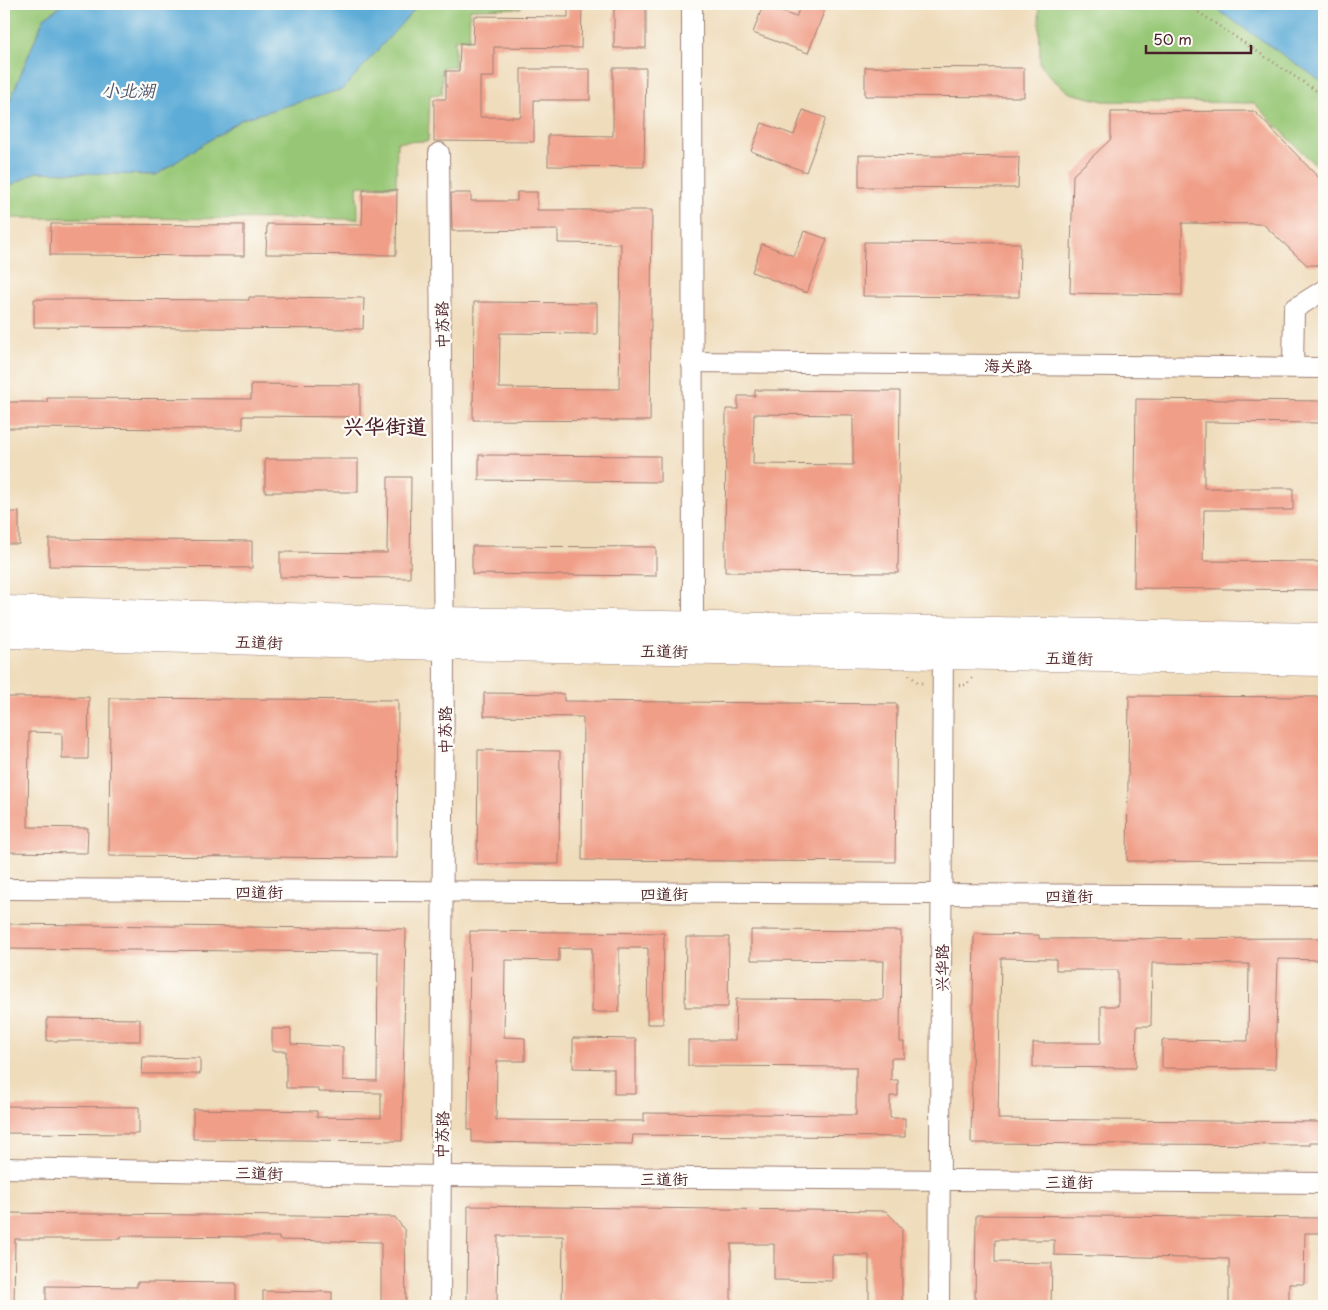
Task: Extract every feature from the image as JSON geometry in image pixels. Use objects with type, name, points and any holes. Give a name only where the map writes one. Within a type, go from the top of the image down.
[{"type":"highway","name":"五道街","points":[[4,610],[443,633]]},
{"type":"highway","name":"五道街","points":[[4,634],[443,633],[943,643],[1324,662]]},
{"type":"highway","name":"五道街","points":[[943,643],[1324,637]]},
{"type":"street","points":[[692,4],[691,362],[693,611]]},
{"type":"street","name":"中苏路","points":[[439,153],[444,892],[440,1306]]},
{"type":"street","points":[[1293,367],[1294,309],[1324,290]]},
{"type":"street","name":"海关路","points":[[691,362],[1324,368]]},
{"type":"street","name":"兴华路","points":[[939,1306],[943,643]]},
{"type":"street","name":"四道街","points":[[4,889],[1324,896]]},
{"type":"street","name":"三道街","points":[[4,1168],[441,1176],[1324,1183]]},
{"type":"path","points":[[1186,4],[1324,96]]},
{"type":"green space","points":[[4,4],[64,4],[44,18],[4,115]]},
{"type":"green space","points":[[419,4],[521,4],[521,8],[470,9],[469,39],[455,39],[455,67],[442,67],[442,94],[430,95],[428,141],[397,142],[396,186],[357,186],[358,219],[4,218],[4,189],[36,172],[156,175],[242,119],[342,89]]},
{"type":"green space","points":[[1039,4],[1217,4],[1324,80],[1324,174],[1254,103],[1103,101],[1070,93],[1051,78],[1040,64]]},
{"type":"water","name":"小北湖","points":[[64,4],[419,4],[343,89],[242,119],[156,175],[36,172],[4,189],[4,115],[44,18]]},
{"type":"water","points":[[1209,4],[1324,4],[1324,83]]},
{"type":"building","points":[[568,4],[582,4],[581,48],[494,47],[494,77],[480,77],[480,117],[521,117],[521,69],[590,69],[590,100],[534,100],[534,142],[434,141],[434,99],[446,99],[446,71],[459,71],[460,43],[473,44],[474,16],[568,17]]},
{"type":"building","points":[[614,4],[646,4],[646,48],[614,48]]},
{"type":"building","points":[[801,4],[827,4],[808,53],[753,33],[763,5],[796,17]]},
{"type":"building","points":[[865,67],[1024,68],[1024,97],[865,96]]},
{"type":"building","points":[[613,68],[646,68],[644,167],[548,166],[548,135],[613,136]]},
{"type":"building","points":[[803,110],[826,118],[806,172],[751,151],[762,123],[794,135]]},
{"type":"building","points":[[1254,111],[1324,183],[1324,265],[1307,265],[1263,224],[1182,223],[1182,295],[1070,293],[1073,175],[1111,139],[1111,112]]},
{"type":"building","points":[[859,155],[1019,157],[1018,188],[859,187]]},
{"type":"building","points":[[363,190],[397,190],[396,255],[266,254],[267,224],[362,225]]},
{"type":"building","points":[[517,192],[537,192],[537,210],[652,210],[650,421],[473,420],[474,302],[597,303],[597,334],[500,333],[499,388],[619,389],[621,244],[558,243],[558,230],[452,231],[451,193],[471,193],[471,201],[517,201]]},
{"type":"building","points":[[51,224],[244,225],[244,256],[50,255]]},
{"type":"building","points":[[804,231],[827,239],[807,293],[752,272],[762,244],[794,256]]},
{"type":"building","points":[[864,242],[1020,243],[1019,297],[863,296]]},
{"type":"building","points":[[249,297],[364,298],[363,329],[34,327],[34,299],[249,300]]},
{"type":"building","points":[[251,384],[360,385],[360,417],[243,416],[243,429],[4,428],[4,402],[47,402],[47,398],[251,399]]},
{"type":"building","points":[[755,390],[900,391],[898,573],[725,572],[726,409],[738,409],[738,396],[755,396]],"holes":[[[754,414],[853,415],[853,465],[753,464]]]},
{"type":"building","points":[[1136,399],[1324,401],[1324,423],[1204,422],[1204,488],[1293,488],[1293,510],[1204,510],[1203,561],[1324,562],[1324,590],[1134,588]]},
{"type":"building","points":[[479,455],[660,456],[660,482],[479,480]]},
{"type":"building","points":[[265,459],[358,459],[358,492],[265,492]]},
{"type":"building","points":[[388,477],[411,477],[410,578],[280,577],[280,552],[387,553]]},
{"type":"building","points":[[4,512],[19,512],[19,544],[4,544]]},
{"type":"building","points":[[49,539],[252,541],[252,568],[49,566]]},
{"type":"building","points":[[472,546],[656,547],[656,576],[472,574]]},
{"type":"building","points":[[484,693],[564,694],[564,701],[897,704],[895,862],[582,860],[583,717],[484,716]]},
{"type":"building","points":[[1129,696],[1324,697],[1324,862],[1127,861]]},
{"type":"building","points":[[4,697],[89,697],[88,759],[62,759],[62,733],[29,732],[28,827],[88,828],[87,853],[4,852]]},
{"type":"building","points":[[110,698],[398,700],[397,858],[109,856]]},
{"type":"building","points":[[478,750],[560,751],[559,864],[477,864]]},
{"type":"building","points":[[4,924],[406,929],[402,1141],[193,1139],[193,1109],[317,1111],[317,1117],[381,1118],[381,1093],[318,1092],[318,1088],[286,1088],[286,1051],[272,1051],[272,1029],[291,1029],[291,1044],[343,1047],[343,1080],[377,1081],[378,952],[4,949]]},
{"type":"building","points":[[751,930],[901,931],[900,1042],[904,1042],[904,1058],[891,1058],[891,1080],[898,1080],[898,1096],[890,1096],[890,1118],[905,1118],[905,1137],[633,1135],[632,1144],[472,1142],[472,1130],[468,1130],[470,931],[664,933],[663,1024],[647,1024],[648,948],[619,948],[619,1012],[592,1012],[592,948],[559,948],[559,961],[505,960],[504,1037],[525,1038],[525,1061],[497,1061],[496,1120],[644,1121],[644,1113],[856,1115],[856,1067],[688,1066],[688,1040],[735,1040],[736,999],[883,1000],[884,961],[751,960]]},
{"type":"building","points":[[974,934],[1039,935],[1039,939],[1324,938],[1324,960],[1278,959],[1275,1069],[1162,1068],[1162,1040],[1248,1041],[1249,964],[1152,963],[1151,1026],[1137,1026],[1136,1068],[1033,1067],[1033,1043],[1101,1043],[1101,1006],[1118,1006],[1118,970],[1056,970],[1056,959],[1001,958],[998,1119],[1324,1122],[1324,1142],[1310,1142],[1310,1145],[971,1143]]},
{"type":"building","points":[[686,937],[729,937],[728,1007],[685,1007]]},
{"type":"building","points":[[47,1018],[140,1019],[140,1041],[47,1041]]},
{"type":"building","points":[[573,1038],[636,1039],[636,1094],[614,1094],[614,1069],[573,1068]]},
{"type":"building","points":[[143,1057],[200,1058],[200,1074],[142,1074]]},
{"type":"building","points":[[4,1106],[139,1107],[139,1134],[4,1133]]},
{"type":"building","points":[[468,1206],[886,1211],[902,1228],[902,1306],[869,1306],[869,1255],[832,1255],[832,1281],[774,1280],[774,1244],[731,1244],[731,1306],[562,1306],[563,1236],[498,1236],[497,1306],[467,1306]]},
{"type":"building","points":[[4,1213],[395,1217],[405,1231],[406,1306],[381,1306],[381,1242],[279,1240],[279,1237],[121,1236],[121,1239],[15,1239],[14,1306],[4,1306]]},
{"type":"building","points":[[976,1215],[1324,1218],[1324,1233],[1305,1233],[1304,1284],[1289,1284],[1289,1306],[1229,1306],[1229,1259],[1054,1255],[1054,1240],[995,1240],[995,1262],[1052,1263],[1051,1306],[975,1306]]},
{"type":"building","points":[[137,1282],[236,1283],[236,1306],[215,1306],[215,1303],[176,1303],[176,1306],[46,1306],[46,1286],[137,1287]]},
{"type":"building","points":[[263,1291],[332,1292],[332,1306],[263,1306]]},
{"type":"district","name":"兴华街道","points":[[385,425]]}]
